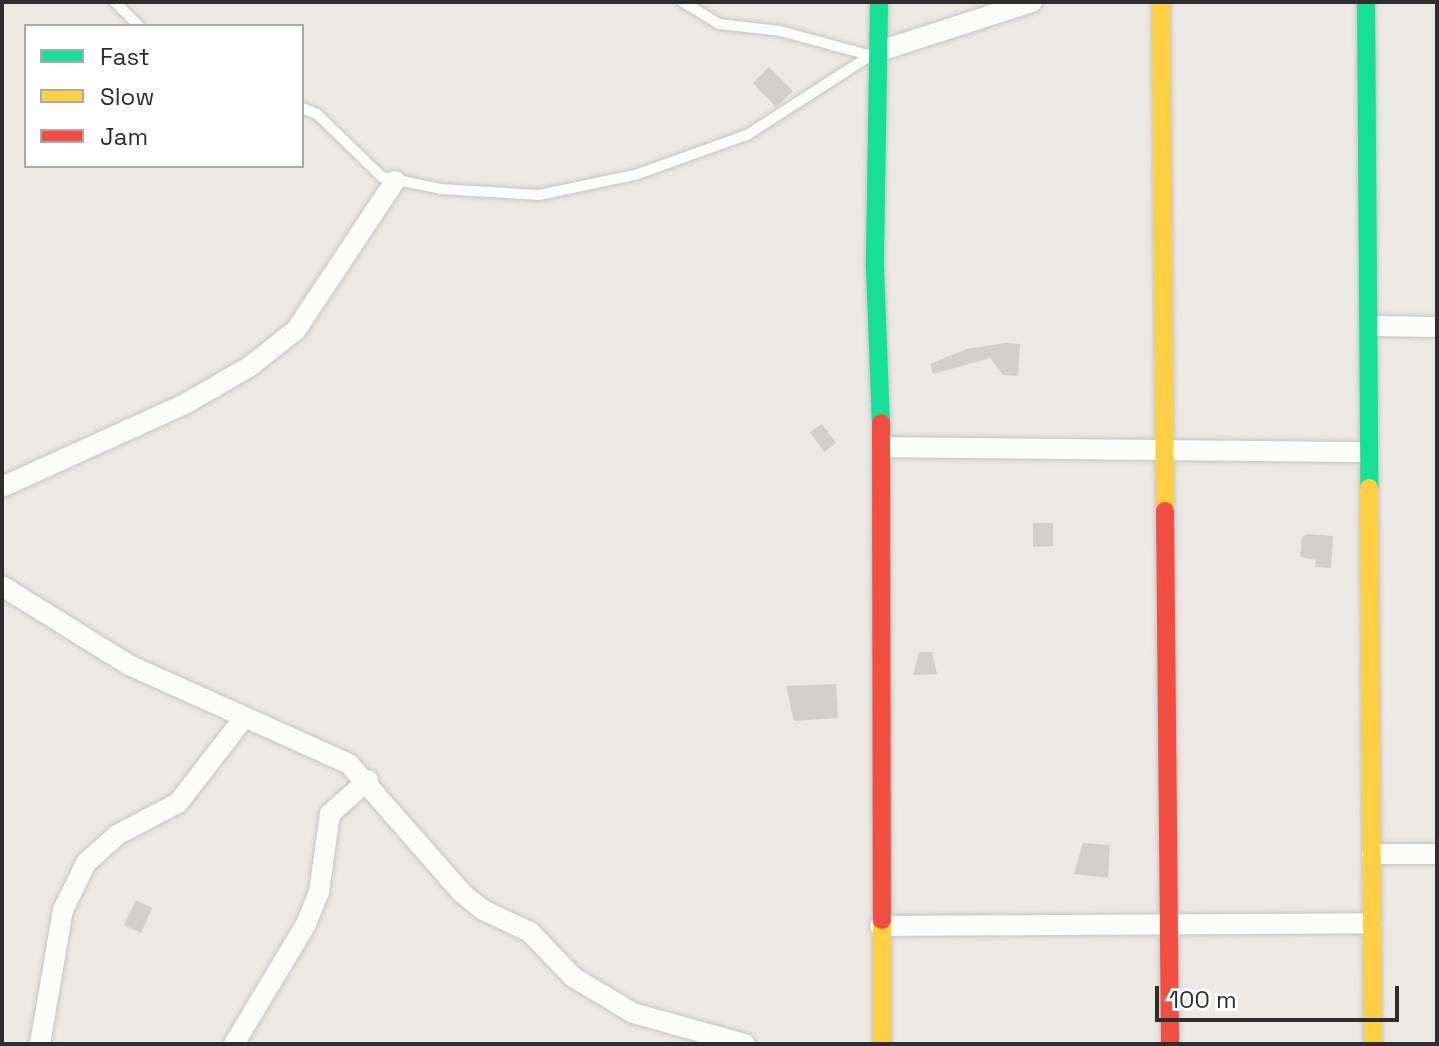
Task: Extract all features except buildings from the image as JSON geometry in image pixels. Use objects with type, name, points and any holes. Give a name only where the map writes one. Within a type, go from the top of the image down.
[{"type":"street","points":[[879,2],[874,53],[875,268],[882,447],[882,1044]]},
{"type":"street","points":[[874,53],[1032,2]]},
{"type":"street","points":[[1161,2],[1170,1044]]},
{"type":"street","points":[[1366,2],[1370,326],[1365,452],[1373,1044]]},
{"type":"street","points":[[2,487],[183,405],[261,358],[296,330],[395,181]]},
{"type":"street","points":[[1370,326],[1437,327]]},
{"type":"street","points":[[882,447],[1365,452]]},
{"type":"street","points":[[2,586],[129,665],[336,757],[368,780],[462,893],[483,910],[530,932],[573,977],[633,1013],[745,1044]]},
{"type":"street","points":[[40,1044],[63,910],[86,863],[109,840],[178,803],[244,718]]},
{"type":"street","points":[[234,1044],[306,924],[319,892],[330,814],[368,780]]},
{"type":"street","points":[[1372,854],[1437,854]]},
{"type":"street","points":[[880,926],[1372,923]]},
{"type":"lane","points":[[115,2],[137,24]]},
{"type":"lane","points":[[683,2],[719,24],[780,31],[874,53]]},
{"type":"lane","points":[[304,109],[333,128],[367,166],[395,181],[485,194],[539,195],[590,187],[747,135],[874,53]]},
{"type":"traffic: fast","points":[[879,2],[875,268],[881,423]]},
{"type":"traffic: fast","points":[[1366,2],[1369,488]]},
{"type":"traffic: slow","points":[[1161,2],[1165,511]]},
{"type":"traffic: slow","points":[[1369,488],[1373,1044]]},
{"type":"traffic: slow","points":[[882,920],[882,1044]]},
{"type":"traffic: jam","points":[[881,423],[882,920]]},
{"type":"traffic: jam","points":[[1165,511],[1170,1044]]}]
